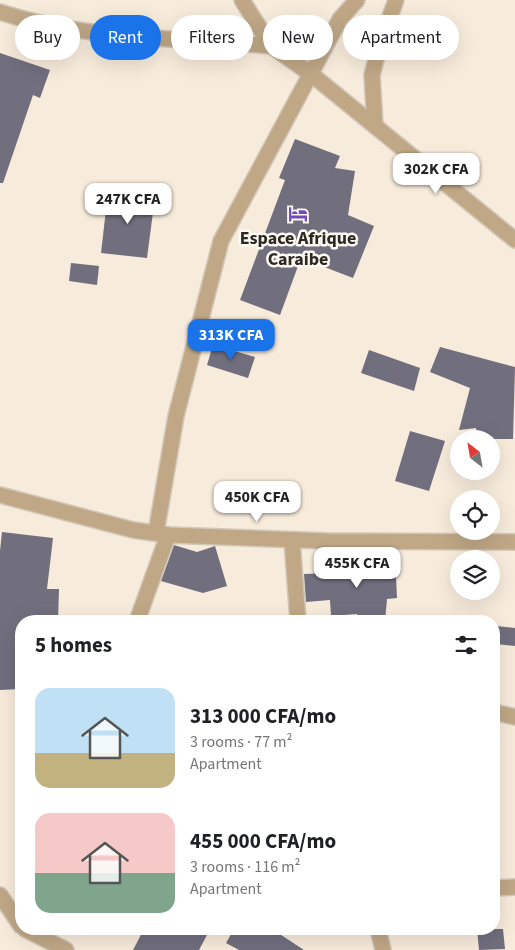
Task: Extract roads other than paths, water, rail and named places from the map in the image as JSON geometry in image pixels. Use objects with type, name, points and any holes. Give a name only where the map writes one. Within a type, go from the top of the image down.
[{"type":"street","points":[[242,0],[263,33]]},
{"type":"street","points":[[139,615],[162,534],[176,416],[221,241],[340,19],[357,0]]},
{"type":"street","points":[[375,126],[372,75],[380,44],[396,0]]},
{"type":"street","points":[[0,12],[31,22],[108,36],[202,39],[263,45]]},
{"type":"street","points":[[291,60],[311,74],[515,240]]},
{"type":"street","points":[[0,495],[86,518],[162,534],[292,540],[515,542]]},
{"type":"street","points":[[292,540],[298,615]]},
{"type":"street","points":[[500,713],[515,717]]},
{"type":"street","points":[[500,888],[515,887]]},
{"type":"street","points":[[0,895],[15,917]]},
{"type":"street","points":[[34,935],[66,950]]},
{"type":"street","points":[[379,935],[382,950]]},
{"type":"place","name":"Espace Afrique Caraibe","points":[[298,214]]}]
